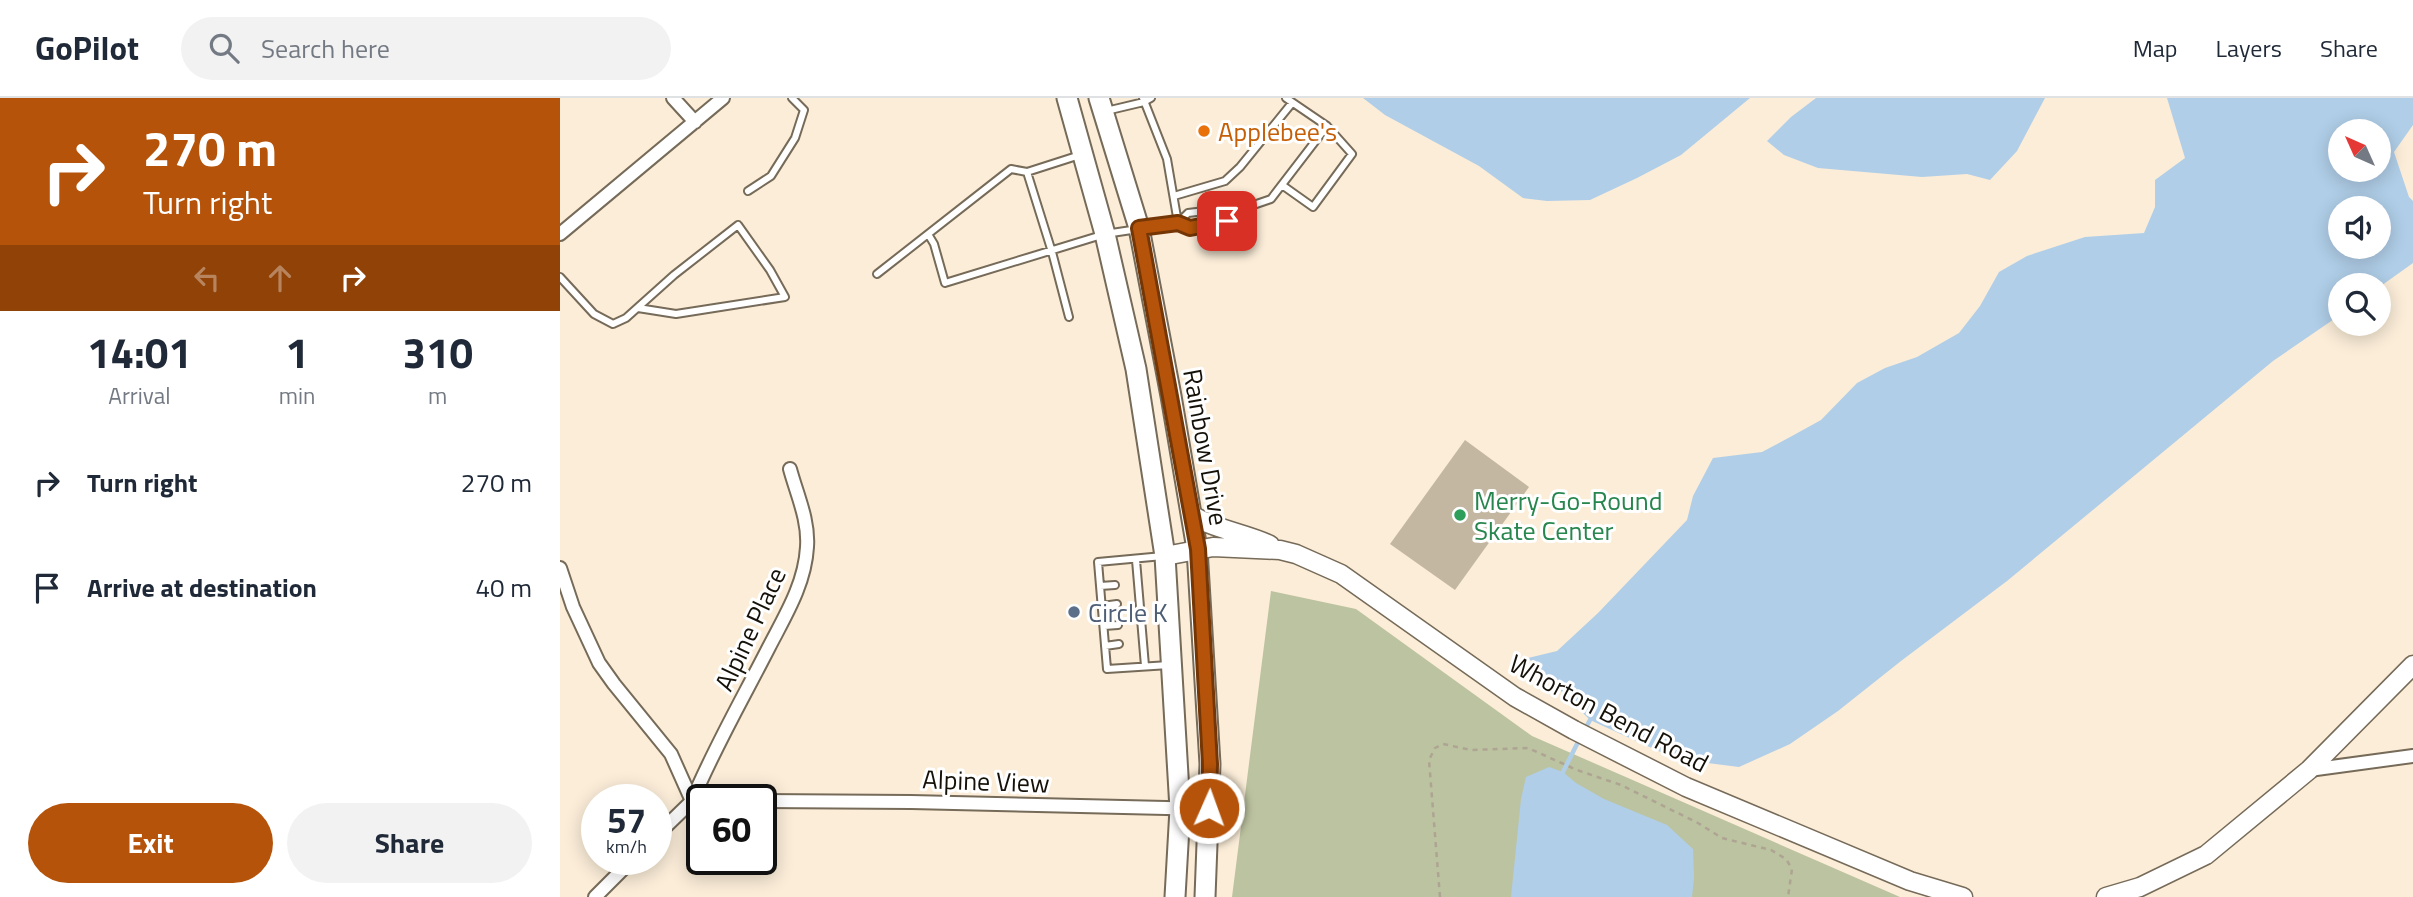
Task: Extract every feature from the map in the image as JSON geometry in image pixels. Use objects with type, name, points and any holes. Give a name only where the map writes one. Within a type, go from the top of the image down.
[{"type":"main road","points":[[1067,98],[1105,234],[1136,369],[1165,556],[1180,809],[1175,897]]},
{"type":"main road","name":"Rainbow Drive","points":[[1101,105],[1139,228],[1198,549],[1210,764],[1205,897]]},
{"type":"main road","points":[[1192,515],[1204,523],[1258,539],[1280,550]]},
{"type":"main road","name":"Whorton Bend Road","points":[[1165,556],[1213,547],[1280,550],[1296,554],[1341,574],[1515,696],[1573,730],[1686,787],[1910,881],[1963,897]]},
{"type":"main road","points":[[2106,897],[2140,887],[2206,855],[2309,770],[2413,665]]},
{"type":"street","points":[[673,98],[695,122]]},
{"type":"street","points":[[560,234],[723,98]]},
{"type":"street","name":"Alpine Place","points":[[701,784],[704,771],[794,599],[805,565],[808,545],[806,521],[790,469]]},
{"type":"street","points":[[560,568],[573,607],[599,663],[671,754],[688,784]]},
{"type":"street","points":[[2309,770],[2413,756]]},
{"type":"street","name":"Alpine View","points":[[777,802],[1209,808]]},
{"type":"street","points":[[672,822],[686,810]]},
{"type":"street","points":[[595,897],[617,875]]},
{"type":"lane","points":[[748,191],[771,176],[795,138],[804,110],[792,98]]},
{"type":"lane","points":[[1101,105],[1146,99],[1167,159],[1178,223]]},
{"type":"lane","points":[[1174,196],[1225,181],[1240,167],[1289,100],[1327,126],[1352,155],[1313,206],[1282,185]]},
{"type":"lane","points":[[1178,223],[1188,213],[1233,212],[1271,200],[1327,126]]},
{"type":"lane","points":[[877,274],[1011,169],[1027,172],[1084,154]]},
{"type":"lane","points":[[1027,172],[1069,317]]},
{"type":"lane","points":[[928,234],[934,244],[945,283],[1105,234],[1178,223],[1190,228],[1227,221],[1233,212]]},
{"type":"lane","points":[[560,277],[594,314],[613,324],[626,318],[674,275],[738,225],[785,298],[676,314],[638,308]]},
{"type":"lane","points":[[1165,556],[1098,562],[1107,669],[1173,665]]},
{"type":"lane","points":[[1136,559],[1136,602],[1145,666]]},
{"type":"lane","points":[[1100,586],[1115,585]]},
{"type":"lane","points":[[1102,606],[1117,604]]},
{"type":"lane","points":[[1104,626],[1118,625]]},
{"type":"lane","points":[[1105,646],[1119,644]]},
{"type":"path","points":[[1440,897],[1429,760],[1435,748],[1443,744],[1471,750],[1528,748],[1577,770],[1621,785],[1698,822],[1722,838],[1771,850],[1786,859],[1792,869],[1787,897]]},
{"type":"green space","points":[[1271,591],[1356,609],[1532,736],[1900,897],[1232,897]]},
{"type":"water","points":[[1363,98],[1750,98],[1681,155],[1637,178],[1590,200],[1547,201],[1523,198],[1479,166],[1385,115]]},
{"type":"water","points":[[1816,98],[2045,98],[2017,151],[1990,180],[1967,174],[1922,177],[1818,168],[1784,155],[1767,141],[1791,117]]},
{"type":"water","points":[[2167,98],[2413,98],[2413,125],[2394,152],[2409,197],[2413,201],[2413,263],[2391,279],[2391,273],[2328,273],[2328,323],[2273,361],[2007,581],[1838,711],[1790,744],[1739,767],[1676,759],[1590,720],[1528,658],[1557,651],[1598,613],[1687,520],[1693,496],[1713,458],[1762,452],[1821,420],[1857,383],[1885,368],[1917,357],[1959,333],[1980,306],[1999,272],[2027,256],[2085,237],[2144,233],[2155,207],[2155,180],[2185,158]]},
{"type":"water","points":[[1549,767],[1563,772],[1604,799],[1667,825],[1693,849],[1692,897],[1511,897],[1521,799],[1526,777]]},
{"type":"building","name":"Merry-Go-Round Skate Center","points":[[1465,440],[1529,487],[1455,590],[1390,544]]},
{"type":"waterway","points":[[1584,731],[1590,720]]},
{"type":"waterway","points":[[1563,772],[1580,738]]},
{"type":"place","name":"Applebee's","points":[[1204,131]]},
{"type":"place","name":"Merry-Go-Round Skate Center","points":[[1460,515]]},
{"type":"place","name":"Circle K","points":[[1074,612]]},
{"type":"route","points":[[1209,808],[1210,764],[1198,549],[1139,228],[1178,223],[1190,228],[1227,221]]}]
